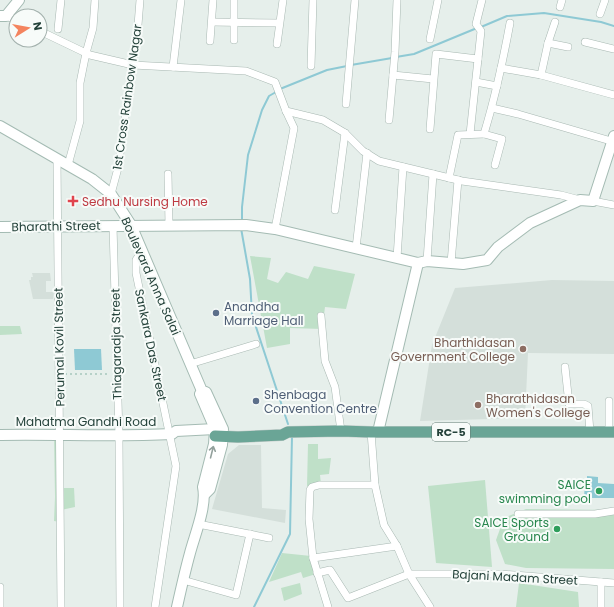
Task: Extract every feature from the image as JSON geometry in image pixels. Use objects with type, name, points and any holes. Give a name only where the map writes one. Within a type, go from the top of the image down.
[{"type":"main road","name":"Mahatma Gandhi Road","points":[[219,433],[282,428],[288,432],[611,432]]},
{"type":"street","points":[[2,15],[19,0]]},
{"type":"street","points":[[58,29],[61,0]]},
{"type":"street","points":[[68,166],[80,121],[80,83],[93,28],[95,0]]},
{"type":"street","name":"1st Cross Rainbow Nagar","points":[[110,194],[118,168],[133,65],[140,0]]},
{"type":"street","points":[[173,67],[181,0]]},
{"type":"street","points":[[210,40],[213,0]]},
{"type":"street","points":[[234,0],[234,40]]},
{"type":"street","points":[[277,44],[283,0]]},
{"type":"street","points":[[311,66],[313,0]]},
{"type":"street","points":[[346,104],[355,0]]},
{"type":"street","points":[[388,120],[395,52],[397,0]]},
{"type":"street","points":[[430,40],[438,0]]},
{"type":"street","points":[[470,134],[481,31],[476,24],[482,0]]},
{"type":"street","points":[[600,14],[606,0]]},
{"type":"street","points":[[212,22],[279,23]]},
{"type":"street","points":[[541,75],[548,43],[555,22]]},
{"type":"street","points":[[484,134],[492,108],[510,23]]},
{"type":"street","points":[[48,35],[86,53],[133,65],[246,71],[275,82],[294,128],[275,229],[397,258],[423,262],[463,264],[487,260],[498,247],[530,223],[580,200]]},
{"type":"street","points":[[585,42],[614,49]]},
{"type":"street","points":[[548,43],[568,47]]},
{"type":"street","points":[[430,128],[436,54],[478,59]]},
{"type":"street","points":[[501,68],[541,75],[614,95]]},
{"type":"street","points":[[393,75],[433,79]]},
{"type":"street","points":[[476,82],[497,86]]},
{"type":"street","points":[[492,108],[613,140],[593,201]]},
{"type":"street","points":[[286,111],[323,120],[345,133],[363,151],[379,161],[458,180],[561,195],[580,200],[614,205]]},
{"type":"street","name":"Boulevard Anna Salai","points":[[0,126],[92,179],[110,194],[131,226],[202,391],[200,394],[219,433]]},
{"type":"street","points":[[335,210],[345,133]]},
{"type":"street","points":[[449,178],[458,135],[484,134],[502,139],[495,165]]},
{"type":"street","points":[[356,248],[367,153]]},
{"type":"street","name":"Perumal Kovil Street","points":[[57,159],[61,607]]},
{"type":"street","points":[[397,258],[403,167]]},
{"type":"street","points":[[168,174],[169,225]]},
{"type":"street","points":[[430,607],[409,574],[397,546],[384,525],[374,485],[374,432],[423,262],[433,174]]},
{"type":"street","points":[[451,263],[458,180]]},
{"type":"street","name":"Bharathi Street","points":[[0,227],[232,224],[275,229]]},
{"type":"street","name":"Thiagaradja Street","points":[[113,226],[119,436],[120,607]]},
{"type":"street","name":"Sankara Das Street","points":[[142,251],[136,260],[136,272],[176,466],[154,607]]},
{"type":"street","points":[[320,316],[325,361],[335,387],[341,431]]},
{"type":"street","points":[[190,364],[256,344]]},
{"type":"street","points":[[565,367],[569,404],[584,404],[588,406],[590,432]]},
{"type":"street","points":[[609,401],[611,432]]},
{"type":"street","name":"Mahatma Gandhi Road","points":[[0,435],[60,434],[119,436],[170,434],[176,431],[219,433]]},
{"type":"street","points":[[177,607],[204,494],[210,489],[219,433]]},
{"type":"street","points":[[328,607],[317,573],[314,558],[309,519],[310,490],[312,487],[319,485],[374,485]]},
{"type":"street","points":[[518,514],[595,514],[614,511]]},
{"type":"street","points":[[198,524],[269,538]]},
{"type":"street","points":[[183,580],[236,595],[250,534]]},
{"type":"street","points":[[314,558],[397,546]]},
{"type":"street","name":"Bajani Madam Street","points":[[317,573],[330,570],[348,598],[409,574],[500,574],[614,583]]},
{"type":"street","points":[[601,582],[601,607]]},
{"type":"street","points":[[0,587],[0,607]]},
{"type":"path","points":[[59,374],[117,374]]},
{"type":"shaded area","points":[[32,273],[50,273],[51,281],[46,281],[46,292],[54,292],[53,299],[33,299],[29,280],[33,277]]},
{"type":"shaded area","name":"Bharthidasan Government College","points":[[552,280],[614,281],[614,354],[528,353],[525,418],[420,421],[432,345],[455,288]]},
{"type":"shaded area","points":[[239,445],[261,445],[262,508],[286,510],[285,523],[212,509],[228,454]]},
{"type":"green space","points":[[250,256],[271,258],[267,279],[278,283],[286,272],[308,279],[314,266],[355,274],[346,309],[325,307],[322,329],[290,328],[290,344],[267,348]]},
{"type":"green space","points":[[0,326],[20,326],[22,334],[0,335]]},
{"type":"green space","points":[[54,435],[59,435],[60,522],[54,521]]},
{"type":"green space","points":[[308,444],[318,444],[318,459],[331,458],[329,474],[320,475],[321,484],[307,486]]},
{"type":"green space","points":[[485,480],[492,567],[436,563],[428,486]]},
{"type":"green space","points":[[61,488],[74,488],[75,507],[61,510]]},
{"type":"green space","name":"SAICE Sports Ground","points":[[526,509],[614,510],[614,569],[526,568],[505,564],[496,540],[504,518]]},
{"type":"green space","points":[[282,553],[311,556],[316,574],[303,578],[301,572],[269,582]]},
{"type":"green space","points":[[300,583],[302,594],[284,601],[281,588]]},
{"type":"green space","points":[[519,583],[578,592],[579,607],[516,607]]},
{"type":"water","points":[[74,349],[101,349],[102,370],[75,370]]},
{"type":"water","name":"SAICE swimming pool","points":[[587,476],[598,477],[598,483],[614,484],[614,498],[584,498]]},
{"type":"waterway","points":[[481,27],[507,16],[544,13],[601,22],[614,26]]},
{"type":"waterway","points":[[396,57],[414,54],[477,28]]},
{"type":"waterway","points":[[351,65],[392,58]]},
{"type":"waterway","points":[[280,89],[327,70],[347,66]]},
{"type":"waterway","points":[[242,221],[242,207],[248,155],[262,110],[269,96],[276,92]]},
{"type":"waterway","points":[[241,228],[250,279],[252,315],[288,424]]},
{"type":"waterway","points":[[254,607],[290,534],[292,436]]},
{"type":"place","name":"Sedhu Nursing Home","points":[[73,201]]},
{"type":"place","name":"Anandha Marriage Hall","points":[[216,313]]},
{"type":"place","name":"Bharthidasan Government College","points":[[523,349]]},
{"type":"place","name":"Shenbaga Convention Centre","points":[[256,401]]},
{"type":"place","name":"Bharathidasan Women's College","points":[[478,405]]},
{"type":"place","name":"SAICE swimming pool","points":[[599,491]]},
{"type":"place","name":"SAICE Sports Ground","points":[[557,529]]}]
